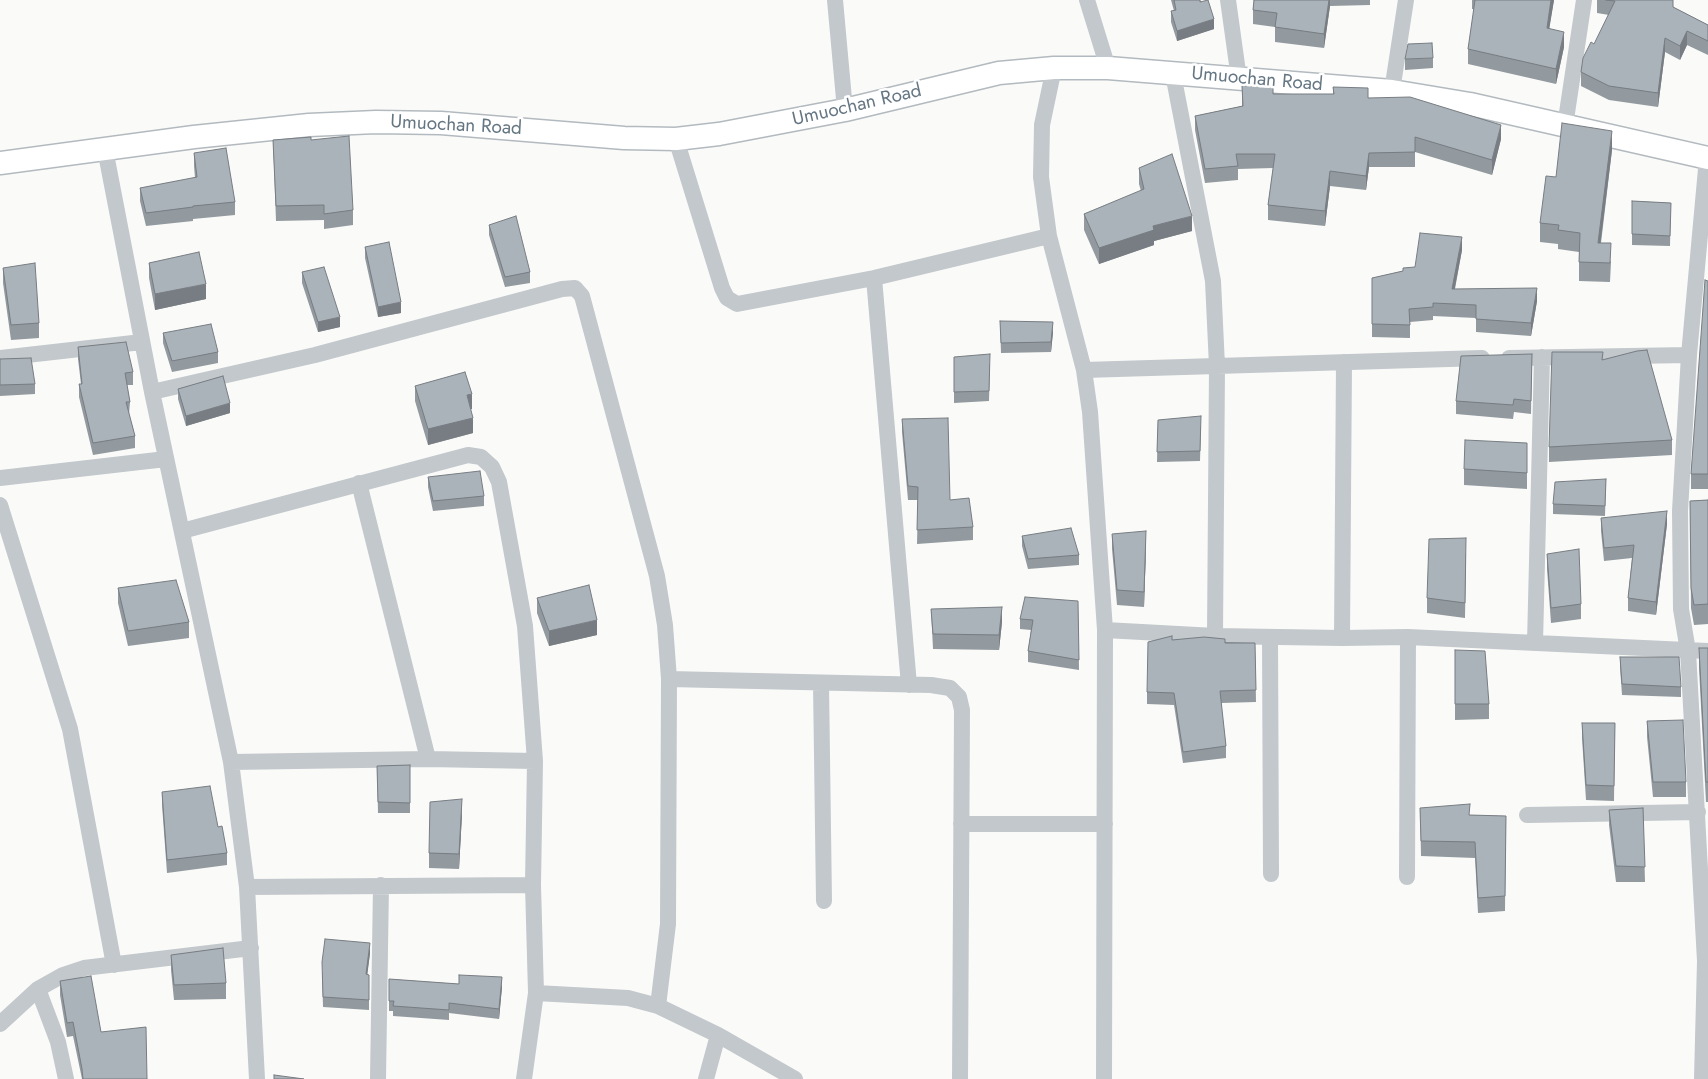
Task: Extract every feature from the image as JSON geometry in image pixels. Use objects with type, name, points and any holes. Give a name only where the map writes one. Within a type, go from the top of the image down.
[{"type":"street","points":[[835,0],[845,110]]},
{"type":"street","points":[[1087,0],[1108,68]]},
{"type":"street","points":[[1228,0],[1239,80]]},
{"type":"street","points":[[1392,91],[1406,0]]},
{"type":"street","points":[[1565,126],[1584,0]]},
{"type":"street","points":[[1054,68],[1042,125],[1041,176],[1049,236],[1084,370],[1090,412],[1105,630],[1104,1079]]},
{"type":"street","name":"Umuochan Road","points":[[0,163],[309,125],[376,122],[441,124],[624,138],[676,139],[719,134],[845,110],[999,73],[1054,68],[1108,68],[1392,91],[1470,104],[1708,158]]},
{"type":"street","points":[[1173,74],[1213,281],[1217,366],[1215,636]]},
{"type":"street","points":[[676,139],[727,298],[737,304],[874,278],[1049,236]]},
{"type":"street","points":[[105,149],[152,392],[231,762],[247,887],[257,1079]]},
{"type":"street","points":[[1702,1079],[1706,961],[1688,651],[1681,609],[1680,511],[1689,355],[1708,158]]},
{"type":"street","points":[[874,278],[909,685]]},
{"type":"street","points":[[152,392],[315,354],[562,289],[575,288],[582,296],[657,576],[665,625],[669,679],[668,924],[658,1006]]},
{"type":"street","points":[[0,358],[142,342]]},
{"type":"street","points":[[1084,370],[1542,357],[1689,355]]},
{"type":"street","points":[[1534,643],[1542,357]]},
{"type":"street","points":[[1342,638],[1344,362]]},
{"type":"street","points":[[182,531],[468,455],[481,457],[492,467],[498,482],[525,626],[535,761],[533,886],[536,993],[524,1079]]},
{"type":"street","points":[[0,478],[166,459]]},
{"type":"street","points":[[359,483],[428,759]]},
{"type":"street","points":[[0,505],[70,729],[114,965]]},
{"type":"street","points":[[1680,511],[1699,510]]},
{"type":"street","points":[[1105,630],[1215,636],[1408,637],[1708,651]]},
{"type":"street","points":[[1270,637],[1271,874]]},
{"type":"street","points":[[1408,637],[1408,877]]},
{"type":"street","points":[[669,679],[909,685],[950,688],[959,697],[962,710],[960,1079]]},
{"type":"street","points":[[821,683],[824,901]]},
{"type":"street","points":[[231,762],[428,759],[535,761]]},
{"type":"street","points":[[1527,815],[1698,812]]},
{"type":"street","points":[[962,824],[1104,824]]},
{"type":"street","points":[[247,887],[381,885],[533,886]]},
{"type":"street","points":[[378,1079],[381,885]]},
{"type":"street","points":[[0,1024],[38,989],[62,975],[84,968],[251,948]]},
{"type":"street","points":[[38,989],[58,1042],[66,1079]]},
{"type":"street","points":[[536,993],[628,998],[658,1006],[718,1035],[794,1079]]},
{"type":"street","points":[[706,1079],[718,1035]]},
{"type":"building","points":[[1174,0],[1200,0],[1200,2],[1208,0],[1214,19],[1177,31],[1171,11],[1176,10]]},
{"type":"building","points":[[1254,0],[1329,0],[1324,34],[1275,27],[1277,13],[1253,10]]},
{"type":"building","points":[[1475,0],[1551,0],[1547,28],[1564,32],[1556,69],[1468,49]]},
{"type":"building","points":[[1606,0],[1673,0],[1673,7],[1708,25],[1708,41],[1687,31],[1680,46],[1665,38],[1658,93],[1609,86],[1581,72],[1583,58],[1591,42],[1594,44],[1615,1]]},
{"type":"building","points":[[1432,43],[1433,58],[1405,59],[1408,44]]},
{"type":"building","points":[[1273,84],[1273,94],[1334,94],[1333,87],[1368,88],[1368,98],[1410,97],[1501,125],[1492,160],[1415,137],[1415,152],[1369,153],[1366,176],[1330,171],[1325,211],[1268,205],[1275,154],[1236,154],[1238,166],[1205,169],[1195,116],[1243,106],[1242,86]]},
{"type":"building","points":[[1562,123],[1612,131],[1598,243],[1611,243],[1610,263],[1579,262],[1580,233],[1558,230],[1559,225],[1540,223],[1546,176],[1556,177]]},
{"type":"building","points":[[349,136],[353,210],[324,214],[324,205],[276,206],[273,140],[311,137],[311,140]]},
{"type":"building","points":[[226,148],[235,202],[146,213],[140,188],[197,177],[194,153]]},
{"type":"building","points":[[1172,154],[1192,216],[1153,226],[1154,230],[1099,248],[1084,214],[1144,189],[1139,168]]},
{"type":"building","points":[[1632,201],[1671,203],[1670,236],[1632,234]]},
{"type":"building","points":[[516,216],[530,272],[505,277],[489,225]]},
{"type":"building","points":[[1420,233],[1462,237],[1452,289],[1537,288],[1531,323],[1476,319],[1476,305],[1433,303],[1433,307],[1409,309],[1410,325],[1372,324],[1372,278],[1403,271],[1403,268],[1415,267]]},
{"type":"building","points":[[389,242],[401,302],[378,307],[365,247]]},
{"type":"building","points":[[199,252],[206,284],[155,294],[149,263]]},
{"type":"building","points":[[35,263],[39,323],[11,325],[3,268]]},
{"type":"building","points":[[324,267],[340,317],[318,322],[302,272]]},
{"type":"building","points":[[1705,280],[1708,281],[1708,474],[1691,474]]},
{"type":"building","points":[[1000,321],[1053,322],[1051,342],[1001,343]]},
{"type":"building","points":[[211,324],[218,352],[172,361],[163,333]]},
{"type":"building","points":[[126,342],[133,372],[125,373],[130,402],[126,402],[135,436],[93,443],[79,384],[82,384],[78,347]]},
{"type":"building","points":[[1647,350],[1672,440],[1549,447],[1552,352],[1603,352],[1602,360]]},
{"type":"building","points":[[990,354],[989,391],[954,392],[954,357]]},
{"type":"building","points":[[1532,354],[1531,401],[1514,399],[1513,405],[1456,401],[1461,356]]},
{"type":"building","points":[[31,358],[35,384],[0,385],[0,359]]},
{"type":"building","points":[[465,372],[472,394],[467,395],[473,418],[428,429],[415,386]]},
{"type":"building","points":[[223,376],[230,403],[186,416],[178,389]]},
{"type":"building","points":[[1201,416],[1200,451],[1157,452],[1158,420]]},
{"type":"building","points":[[948,418],[950,500],[969,498],[973,527],[917,530],[918,487],[908,486],[902,419]]},
{"type":"building","points":[[1465,440],[1527,443],[1527,473],[1464,469]]},
{"type":"building","points":[[480,471],[484,496],[433,501],[428,477]]},
{"type":"building","points":[[1606,479],[1605,506],[1553,504],[1555,482]]},
{"type":"building","points":[[1708,500],[1708,604],[1694,605],[1691,588],[1690,501]]},
{"type":"building","points":[[1667,511],[1656,602],[1628,598],[1634,545],[1604,548],[1601,518]]},
{"type":"building","points":[[1071,528],[1079,555],[1028,559],[1022,536]]},
{"type":"building","points":[[1146,531],[1144,592],[1117,590],[1112,534]]},
{"type":"building","points":[[1466,538],[1465,603],[1427,598],[1429,539]]},
{"type":"building","points":[[1579,549],[1581,604],[1551,608],[1547,554]]},
{"type":"building","points":[[176,580],[189,622],[128,631],[118,588]]},
{"type":"building","points":[[589,585],[597,620],[549,631],[537,598]]},
{"type":"building","points":[[1025,597],[1078,601],[1079,660],[1028,651],[1033,620],[1020,619]]},
{"type":"building","points":[[1002,607],[999,635],[933,634],[931,609]]},
{"type":"building","points":[[1172,636],[1172,640],[1204,637],[1225,639],[1225,643],[1255,643],[1256,690],[1220,691],[1226,746],[1183,752],[1174,693],[1147,692],[1148,642]]},
{"type":"building","points":[[1699,648],[1708,648],[1708,782],[1706,782]]},
{"type":"building","points":[[1455,650],[1485,651],[1489,704],[1455,704]]},
{"type":"building","points":[[1620,657],[1679,657],[1681,687],[1622,684]]},
{"type":"building","points":[[1683,720],[1686,782],[1653,782],[1647,721]]},
{"type":"building","points":[[1582,723],[1615,723],[1614,786],[1586,785]]},
{"type":"building","points":[[410,765],[410,803],[378,802],[377,766]]},
{"type":"building","points":[[210,786],[218,827],[222,826],[227,853],[167,860],[162,792]]},
{"type":"building","points":[[462,799],[459,854],[429,853],[430,802]]},
{"type":"building","points":[[1470,804],[1469,815],[1506,816],[1505,896],[1478,898],[1475,842],[1421,841],[1420,808]]},
{"type":"building","points":[[1643,808],[1645,867],[1616,866],[1609,810]]},
{"type":"building","points":[[325,939],[370,943],[366,974],[369,975],[369,1000],[323,997],[322,962]]},
{"type":"building","points":[[223,948],[226,983],[174,985],[171,955]]},
{"type":"building","points":[[459,975],[502,977],[499,1009],[449,1003],[449,1010],[393,1006],[394,1001],[389,1001],[389,979],[459,984]]},
{"type":"building","points":[[91,976],[101,1032],[146,1027],[147,1079],[83,1079],[73,1022],[67,1023],[60,981]]},
{"type":"building","points":[[274,1075],[304,1079],[274,1079]]}]
